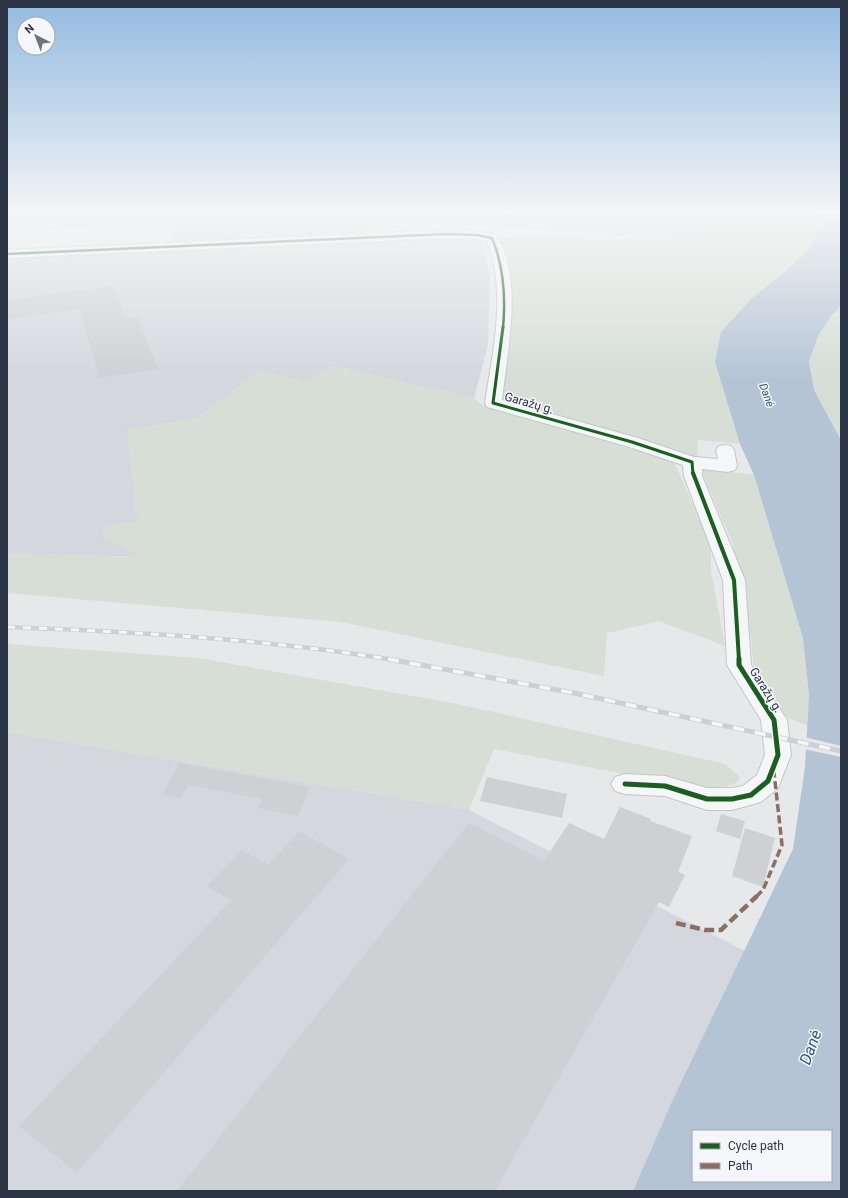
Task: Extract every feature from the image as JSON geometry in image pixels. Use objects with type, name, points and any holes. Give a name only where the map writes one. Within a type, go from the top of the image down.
[{"type":"street","name":"Garažų g.","points":[[501,268],[504,315],[493,403],[632,442],[692,462],[693,476],[734,580],[739,665],[761,702],[774,720],[778,755],[768,781],[751,796],[707,799],[665,786],[625,784]]},
{"type":"street","points":[[692,462],[728,466],[725,450]]},
{"type":"shaded area","points":[[7,268],[488,268],[490,276],[488,345],[474,398],[332,366],[308,382],[259,371],[197,418],[127,430],[138,521],[105,526],[141,557],[7,553]]},
{"type":"shaded area","points":[[507,268],[789,268],[715,362],[740,444],[698,440],[697,457],[501,401]]},
{"type":"shaded area","points":[[841,305],[841,439],[814,390],[809,362],[818,336],[830,317]]},
{"type":"shaded area","points":[[332,366],[474,398],[481,404],[674,462],[711,545],[711,571],[725,646],[659,621],[607,633],[604,676],[341,622],[7,593],[7,553],[140,557],[102,537],[104,526],[137,521],[127,430],[197,418],[259,371],[308,382]]},
{"type":"shaded area","points":[[700,468],[754,475],[803,638],[809,695],[807,726],[785,716],[768,685],[754,672],[751,638],[733,544]]},
{"type":"shaded area","points":[[7,644],[198,658],[453,703],[725,764],[741,778],[734,784],[708,790],[494,749],[469,810],[7,732]]},
{"type":"shaded area","points":[[7,732],[469,810],[745,951],[673,1099],[633,1191],[7,1191]]},
{"type":"water","name":"Danė","points":[[789,268],[841,268],[841,305],[830,317],[818,336],[809,362],[814,390],[841,440],[841,1191],[633,1191],[673,1099],[793,849],[805,767],[809,695],[803,638],[754,475],[740,444],[715,362],[721,332],[751,299]]},
{"type":"pier","points":[[804,737],[841,746],[841,757],[804,749]]},
{"type":"building","points":[[114,286],[125,319],[138,317],[158,369],[99,378],[80,309],[7,319],[7,300]]},
{"type":"building","points":[[180,763],[310,787],[298,816],[258,808],[262,799],[188,785],[181,798],[162,795]]},
{"type":"building","points":[[487,777],[567,794],[562,818],[480,801]]},
{"type":"building","points":[[620,807],[651,819],[650,821],[692,836],[678,872],[685,875],[669,907],[659,902],[495,1191],[177,1191],[469,823],[544,861],[569,823],[604,839]]},
{"type":"building","points":[[721,814],[745,821],[740,839],[716,831]]},
{"type":"building","points":[[745,828],[775,838],[763,887],[732,876]]},
{"type":"building","points":[[299,831],[349,859],[77,1173],[19,1126],[231,900],[207,886],[242,850],[268,865]]},
{"type":"railway","points":[[7,627],[153,634],[250,642],[391,660]]},
{"type":"railway","points":[[391,660],[574,693],[841,751]]},
{"type":"marked path","points":[[676,923],[705,930],[721,930],[763,890],[782,845],[774,772]]},
{"type":"cycle path","points":[[501,268],[503,276],[504,319],[493,403],[632,442],[692,462],[693,476],[734,580],[739,665],[774,720],[778,755],[768,781],[751,795],[732,799],[707,799],[665,786],[625,784]]}]
